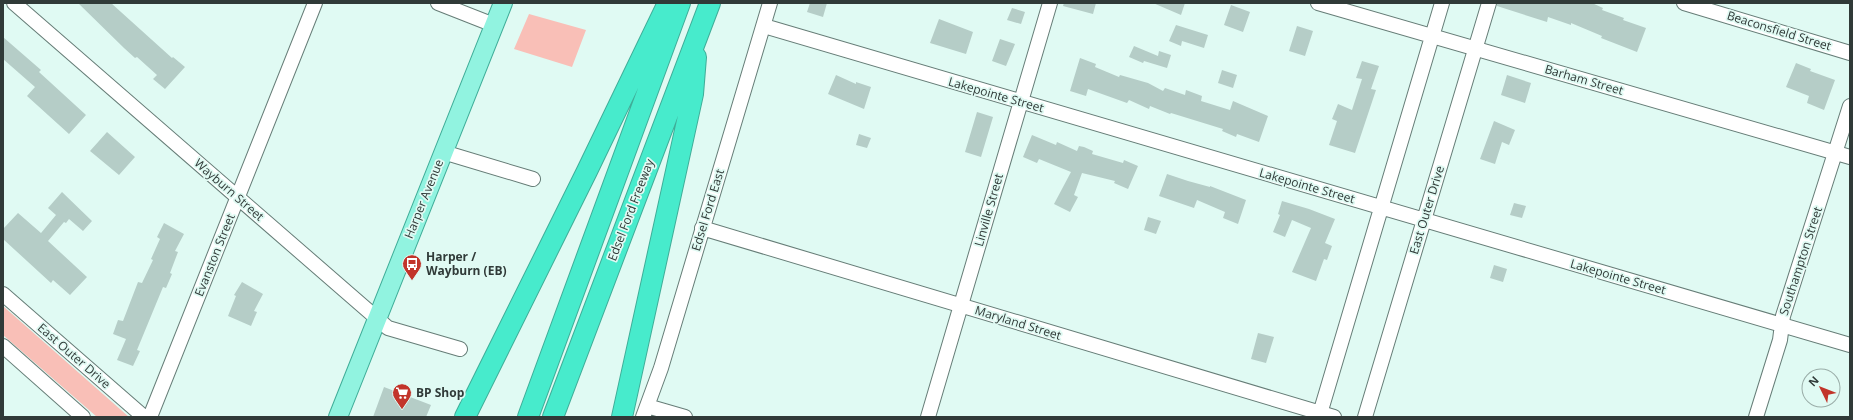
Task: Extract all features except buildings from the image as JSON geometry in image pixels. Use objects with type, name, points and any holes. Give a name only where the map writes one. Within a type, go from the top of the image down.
[{"type":"highway","points":[[465,417],[587,171],[668,3]]},
{"type":"highway","name":"Edsel Ford Freeway","points":[[528,417],[680,3]]},
{"type":"highway","name":"Edsel Ford Freeway","points":[[553,417],[710,3]]},
{"type":"highway","points":[[622,417],[693,94],[699,32]]},
{"type":"main road","name":"Harper Avenue","points":[[338,417],[503,3]]},
{"type":"street","name":"Wayburn Street","points":[[14,3],[376,319],[388,328],[460,349]]},
{"type":"street","name":"Evanston Street","points":[[150,417],[315,3]]},
{"type":"street","points":[[438,3],[494,25]]},
{"type":"street","name":"Edsel Ford East","points":[[645,411],[661,368],[770,3]]},
{"type":"street","name":"Linville Street","points":[[928,417],[1050,3]]},
{"type":"street","name":"Barham Street","points":[[1318,3],[1850,157]]},
{"type":"street","points":[[1319,415],[1442,3]]},
{"type":"street","name":"East Outer Drive","points":[[1365,417],[1489,3]]},
{"type":"street","name":"Beaconsfield Street","points":[[1684,3],[1850,53]]},
{"type":"street","name":"Lakepointe Street","points":[[764,26],[1423,221],[1850,345]]},
{"type":"street","name":"Southampton Street","points":[[1756,417],[1780,340],[1781,324],[1850,106]]},
{"type":"street","points":[[443,152],[533,179]]},
{"type":"street","name":"Maryland Street","points":[[702,228],[1319,415],[1334,417]]},
{"type":"street","name":"East Outer Drive","points":[[3,294],[144,417]]},
{"type":"street","points":[[3,346],[83,417]]},
{"type":"street","points":[[645,411],[685,417]]},
{"type":"shaded area","points":[[529,14],[586,30],[572,67],[514,49]]},
{"type":"shaded area","points":[[3,306],[129,417],[97,417],[3,335]]},
{"type":"place","name":"Harper / Wayburn (EB)","points":[[412,281]]},
{"type":"place","name":"BP Shop","points":[[402,410]]}]
